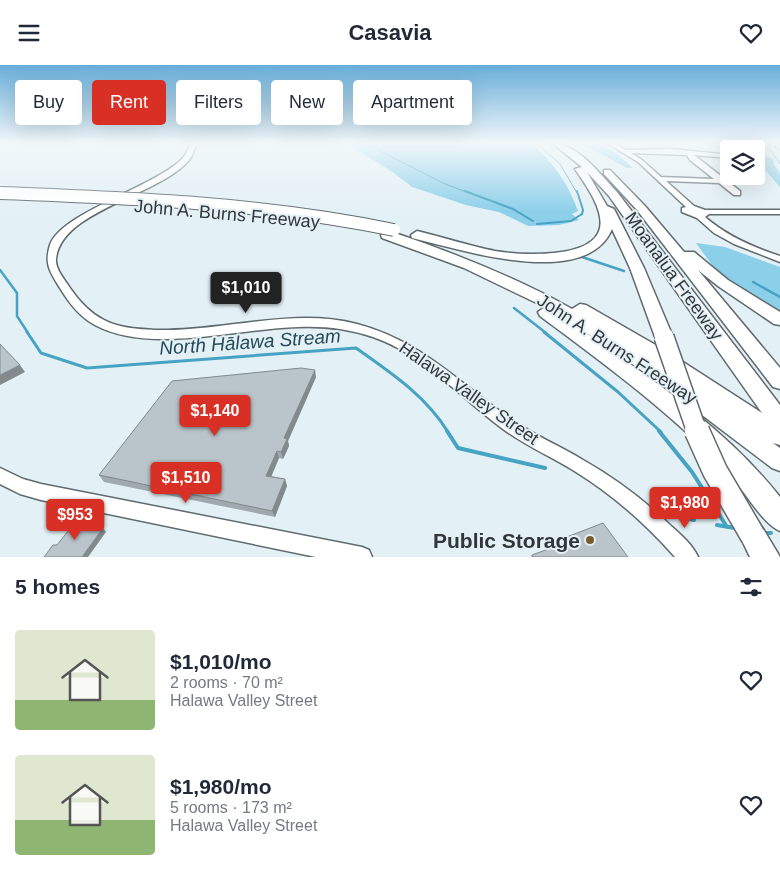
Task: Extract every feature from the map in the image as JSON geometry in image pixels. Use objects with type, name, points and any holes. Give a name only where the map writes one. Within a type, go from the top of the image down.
[{"type":"highway","points":[[390,233],[504,256],[557,257],[577,253],[596,244],[605,232],[606,219],[593,189],[577,166]]},
{"type":"highway","points":[[578,166],[601,196],[637,268],[664,337],[700,440],[715,471],[759,547]]},
{"type":"highway","name":"Moanalua Freeway","points":[[587,166],[613,194],[778,417]]},
{"type":"highway","name":"Moanalua Freeway","points":[[600,166],[623,187],[780,382]]},
{"type":"highway","points":[[623,187],[709,273],[780,320]]},
{"type":"highway","name":"John A. Burns Freeway","points":[[0,193],[229,203],[283,208],[349,219],[482,262],[560,298],[660,356],[780,436]]},
{"type":"highway","name":"John A. Burns Freeway","points":[[0,198],[268,213],[390,233],[446,255],[524,290],[585,324],[780,461]]},
{"type":"highway","points":[[446,255],[502,284],[543,309],[679,414],[732,460],[754,484],[777,514]]},
{"type":"street","name":"Halawa Valley Street","points":[[180,166],[85,218],[64,234],[54,247],[51,258],[52,267],[76,305],[86,316],[102,325],[138,333],[183,333],[310,323],[344,325],[374,332],[420,355],[513,428],[599,478],[657,524],[688,557]]},
{"type":"street","points":[[644,166],[690,208],[702,214],[712,227],[734,241],[780,259]]},
{"type":"street","points":[[701,166],[720,180]]},
{"type":"street","points":[[660,179],[720,181]]},
{"type":"street","points":[[726,185],[737,193]]},
{"type":"street","points":[[702,214],[779,210]]},
{"type":"street","points":[[0,476],[20,486],[41,491],[362,557]]},
{"type":"shaded area","points":[[383,166],[554,166],[565,183],[578,211],[572,214],[579,220],[559,225],[528,226],[499,212],[466,205],[412,187]]},
{"type":"shaded area","points":[[765,166],[775,166],[780,173],[780,187],[765,170]]},
{"type":"shaded area","points":[[696,243],[725,247],[780,267],[780,315],[717,272]]},
{"type":"building","points":[[0,344],[20,365],[0,375]]},
{"type":"building","points":[[301,368],[315,370],[284,438],[287,439],[281,452],[277,451],[266,476],[285,479],[272,511],[99,475],[172,381]]},
{"type":"building","points":[[76,521],[103,528],[82,557],[44,557],[53,545],[57,545]]},
{"type":"building","points":[[603,523],[628,557],[533,557],[532,555],[567,542],[564,538]]},
{"type":"waterway","points":[[409,166],[445,184],[469,193]]},
{"type":"waterway","points":[[561,166],[577,193]]},
{"type":"waterway","points":[[465,191],[513,209],[533,221]]},
{"type":"waterway","points":[[537,224],[571,221],[582,214],[583,210],[577,191]]},
{"type":"waterway","points":[[579,256],[624,271]]},
{"type":"waterway","name":"North Hālawa Stream","points":[[0,270],[17,293],[17,316],[28,333]]},
{"type":"waterway","points":[[753,282],[780,297]]},
{"type":"waterway","points":[[514,308],[546,333]]},
{"type":"waterway","name":"North Hālawa Stream","points":[[27,332],[41,353],[87,368],[356,348],[406,385],[429,407],[448,432]]},
{"type":"waterway","points":[[544,332],[618,392],[661,432]]},
{"type":"waterway","name":"North Hālawa Stream","points":[[447,431],[458,448],[545,468]]},
{"type":"waterway","points":[[659,431],[692,472],[727,527]]},
{"type":"waterway","name":"North Hālawa Stream","points":[[672,515],[694,520]]},
{"type":"waterway","name":"North Hālawa Stream","points":[[717,525],[727,527]]},
{"type":"waterway","name":"North Hālawa Stream","points":[[727,527],[735,528]]},
{"type":"waterway","name":"North Hālawa Stream","points":[[763,533],[771,533]]},
{"type":"place","name":"Public Storage","points":[[590,540]]}]
